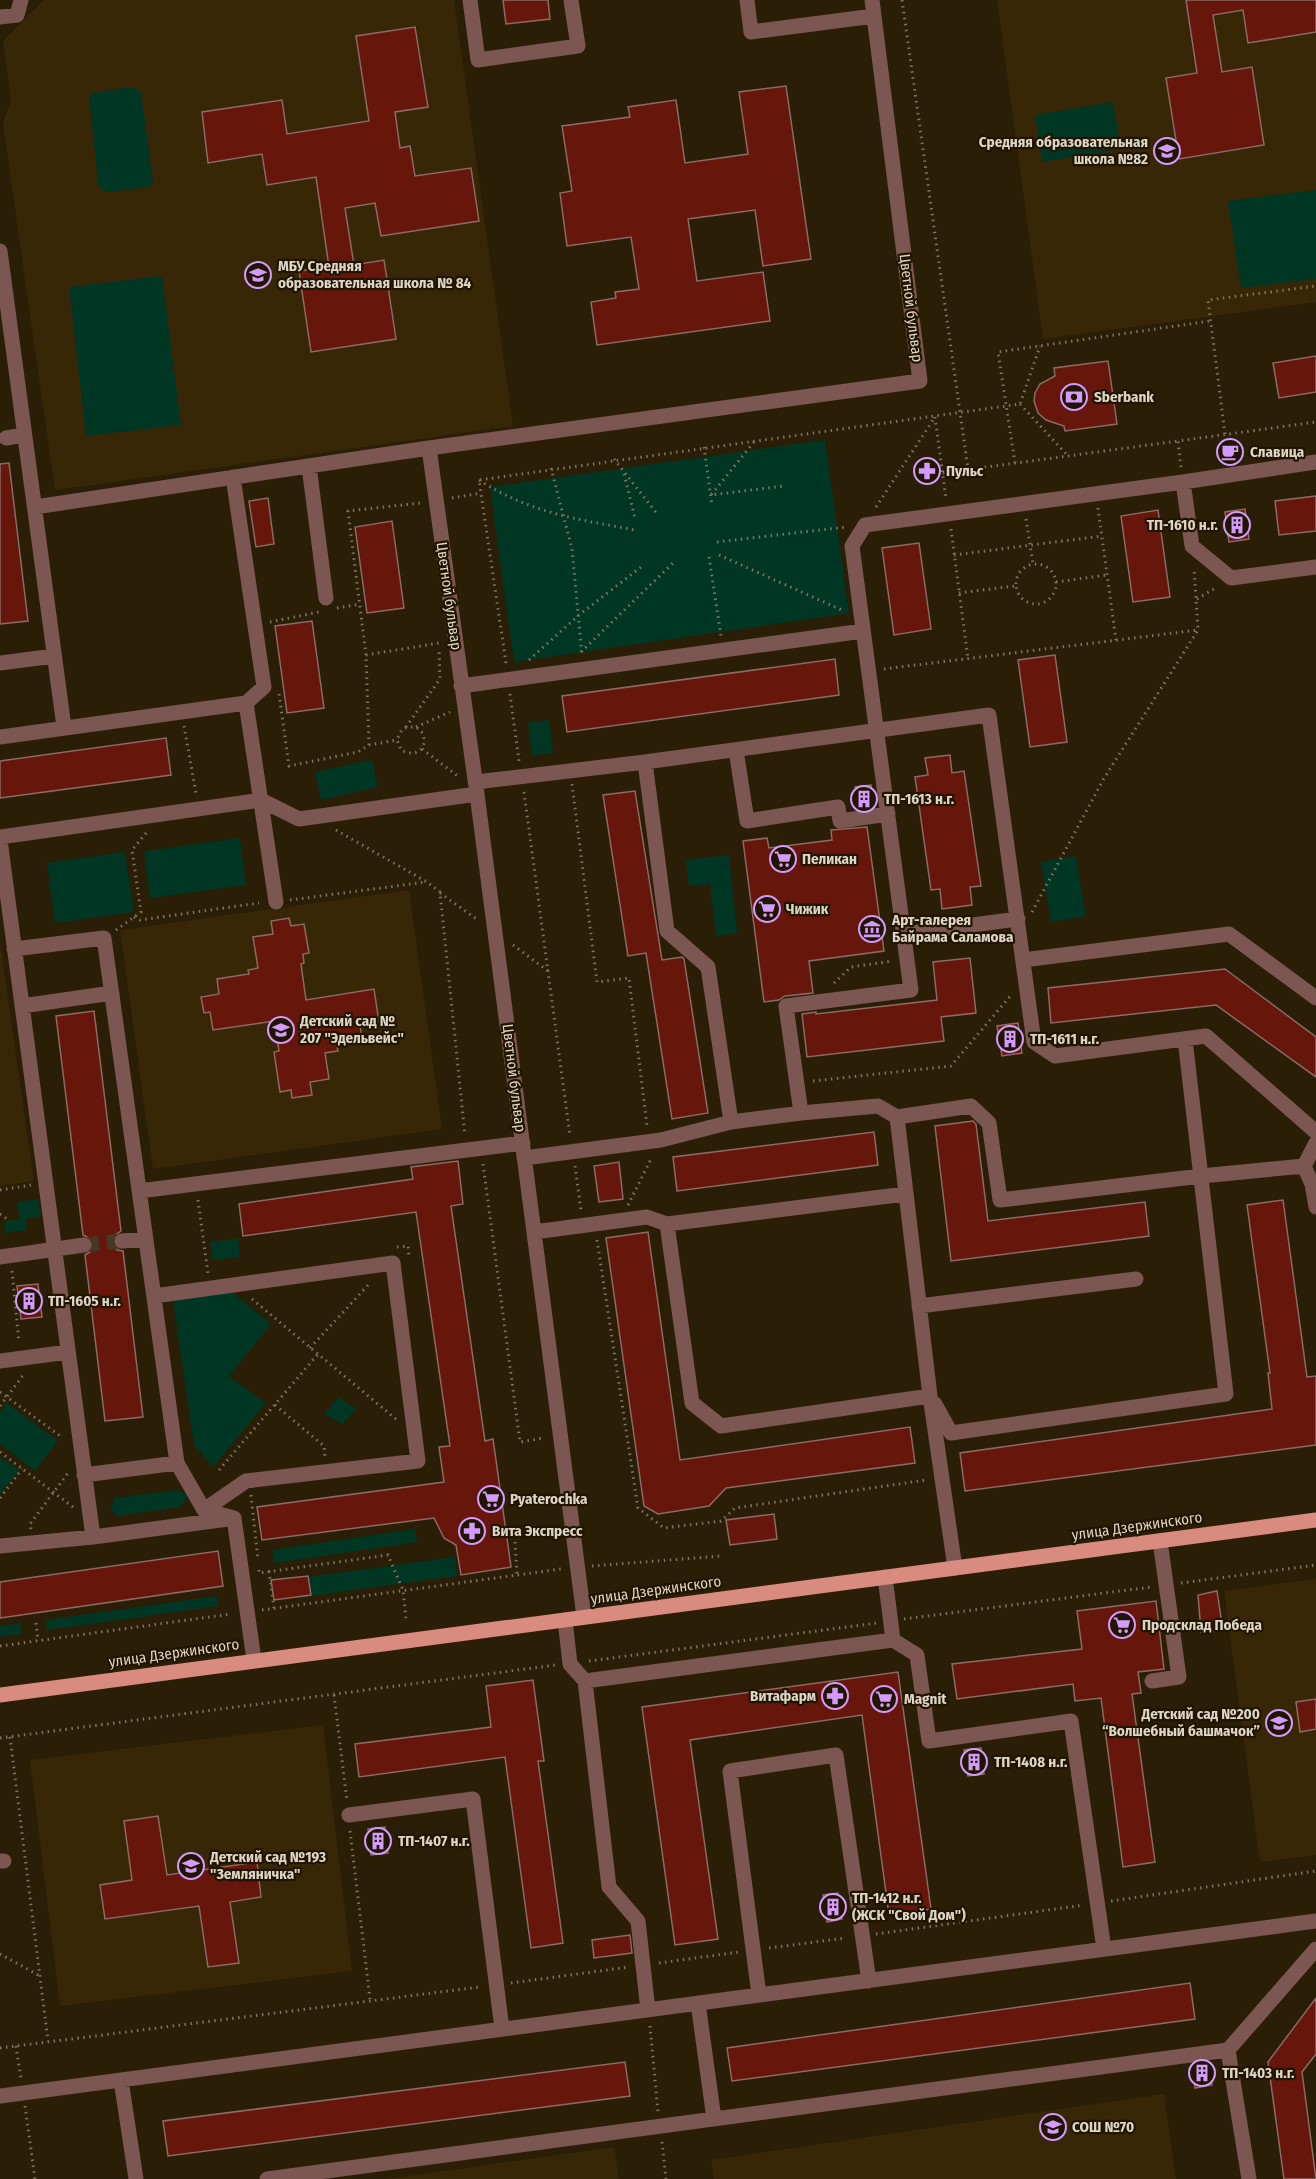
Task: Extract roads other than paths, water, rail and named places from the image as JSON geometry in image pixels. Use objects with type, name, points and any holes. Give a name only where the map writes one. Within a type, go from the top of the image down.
[{"type":"main road","name":"улица Дзержинского","points":[[0,1695],[1316,1520]]},
{"type":"street","points":[[0,17],[17,15],[21,0]]},
{"type":"street","points":[[470,0],[478,60],[578,46],[571,0]]},
{"type":"street","points":[[747,0],[751,32],[874,16]]},
{"type":"street","name":"Цветной бульвар","points":[[584,1617],[476,784],[429,448],[920,381],[872,0]]},
{"type":"street","points":[[0,251],[64,727]]},
{"type":"street","points":[[6,438],[24,435]]},
{"type":"street","points":[[34,507],[429,448]]},
{"type":"street","points":[[801,1113],[786,1006],[911,990],[852,546],[865,525],[1316,462]]},
{"type":"street","points":[[309,466],[330,606]]},
{"type":"street","points":[[0,737],[246,703],[264,687],[232,477]]},
{"type":"street","points":[[1183,482],[1192,546],[1231,578],[1316,567]]},
{"type":"street","points":[[461,686],[723,650],[862,626]]},
{"type":"street","points":[[0,663],[54,656]]},
{"type":"street","points":[[246,703],[276,902]]},
{"type":"street","points":[[93,1537],[0,838],[261,800],[298,819],[476,784],[989,715],[1034,1042],[1054,1056],[1206,1036],[1316,1132]]},
{"type":"street","points":[[736,750],[747,821],[838,807],[840,821],[888,814]]},
{"type":"street","points":[[645,762],[667,931],[708,967],[730,1122]]},
{"type":"street","points":[[905,934],[1019,926]]},
{"type":"street","points":[[1023,960],[1229,934],[1316,998]]},
{"type":"street","points":[[14,949],[104,938],[177,1463],[204,1510],[234,1518]]},
{"type":"street","points":[[22,1006],[112,993]]},
{"type":"street","points":[[930,1396],[951,1433],[1226,1394],[1185,1039]]},
{"type":"street","points":[[139,1191],[474,1149],[573,1152],[730,1122],[878,1106],[897,1117],[971,1106],[989,1123],[1000,1200],[1304,1166]]},
{"type":"street","points":[[897,1117],[930,1396],[956,1568]]},
{"type":"street","points":[[1304,1166],[1316,1143]]},
{"type":"street","points":[[1304,1166],[1312,1184],[1316,1207]]},
{"type":"street","points":[[534,1232],[646,1217],[667,1224],[905,1194]]},
{"type":"street","points":[[667,1224],[692,1403],[721,1426],[930,1396]]},
{"type":"street","points":[[122,1241],[146,1239]]},
{"type":"street","points":[[3,1264],[84,1245]]},
{"type":"street","points":[[154,1296],[209,1281],[235,1285],[393,1263],[418,1461],[246,1481],[204,1510]]},
{"type":"street","points":[[919,1306],[1136,1279]]},
{"type":"street","points":[[0,1361],[68,1352]]},
{"type":"street","points":[[84,1475],[177,1463]]},
{"type":"street","points":[[0,1546],[93,1537],[234,1518]]},
{"type":"street","points":[[234,1518],[254,1660]]},
{"type":"street","points":[[1152,1681],[1179,1677],[1160,1541]]},
{"type":"street","points":[[885,1577],[893,1640]]},
{"type":"street","points":[[564,1620],[570,1664],[585,1682],[609,1887],[638,1921],[648,2010]]},
{"type":"street","points":[[585,1682],[893,1640],[918,1655],[929,1741],[1071,1721],[1104,1950]]},
{"type":"street","points":[[759,1995],[730,1771],[837,1755],[869,1981]]},
{"type":"street","points":[[348,1815],[473,1799],[502,2029]]},
{"type":"street","points":[[0,2096],[1316,1921]]},
{"type":"street","points":[[267,2179],[1228,2050],[1316,1949]]},
{"type":"street","points":[[698,2003],[714,2119]]},
{"type":"street","points":[[1228,2050],[1249,2179]]},
{"type":"street","points":[[122,2080],[136,2179]]},
{"type":"tunnel","points":[[84,1245],[122,1241]]},
{"type":"place","name":"Средняя образовательная школа №82","points":[[1167,151]]},
{"type":"place","name":"МБУ Средняя образовательная школа № 84","points":[[258,275]]},
{"type":"place","name":"Sberbank","points":[[1074,397]]},
{"type":"place","name":"Славица","points":[[1230,452]]},
{"type":"place","name":"Пульс","points":[[927,471]]},
{"type":"place","name":"ТП-1610 н.г.","points":[[1237,525]]},
{"type":"place","name":"ТП-1613 н.г.","points":[[864,799]]},
{"type":"place","name":"Пеликан","points":[[783,859]]},
{"type":"place","name":"Чижик","points":[[767,909]]},
{"type":"place","name":"Арт-галерея Байрама Саламова","points":[[872,929]]},
{"type":"place","name":"Детский сад № 207 \"Эдельвейс\"","points":[[281,1030]]},
{"type":"place","name":"ТП-1611 н.г.","points":[[1010,1039]]},
{"type":"place","name":"ТП-1605 н.г.","points":[[29,1301]]},
{"type":"place","name":"Pyaterochka","points":[[491,1499]]},
{"type":"place","name":"Вита Экспресс","points":[[472,1531]]},
{"type":"place","name":"Продсклад Победа","points":[[1122,1625]]},
{"type":"place","name":"Витафарм","points":[[835,1696]]},
{"type":"place","name":"Magnit","points":[[884,1699]]},
{"type":"place","name":"Детский сад №200 “Волшебный башмачок”","points":[[1279,1723]]},
{"type":"place","name":"ТП-1408 н.г.","points":[[974,1762]]},
{"type":"place","name":"ТП-1407 н.г.","points":[[378,1841]]},
{"type":"place","name":"Детский сад №193 \"Земляничка\"","points":[[191,1866]]},
{"type":"place","name":"ТП-1412 н.г. (ЖСК \"Свой Дом\")","points":[[833,1907]]},
{"type":"place","name":"ТП-1403 н.г.","points":[[1202,2073]]},
{"type":"place","name":"СОШ №70","points":[[1053,2127]]}]
